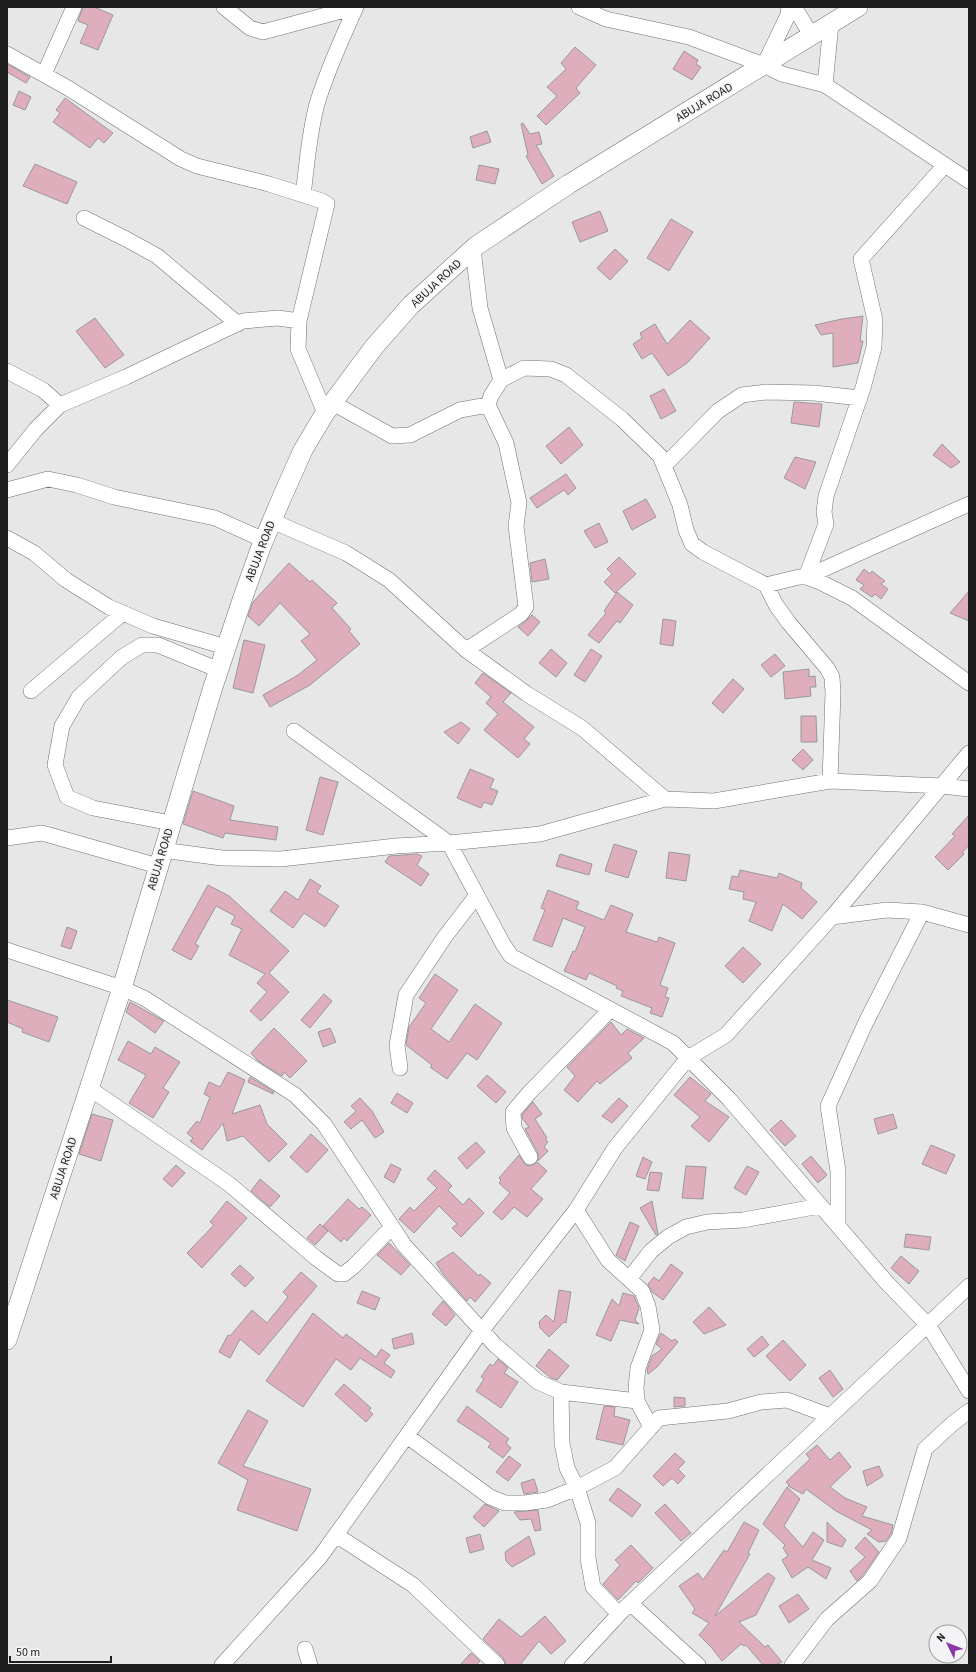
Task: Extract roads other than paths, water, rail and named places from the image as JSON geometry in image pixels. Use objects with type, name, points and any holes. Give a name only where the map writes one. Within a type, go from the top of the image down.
[{"type":"main road","name":"ABUJA ROAD","points":[[7,1340],[122,988],[160,858],[226,647],[272,521],[303,450],[329,408],[374,347],[411,305],[473,249],[504,226],[569,184],[858,7]]},
{"type":"street","points":[[44,74],[74,7]]},
{"type":"street","points":[[224,7],[250,28],[263,32],[356,7]]},
{"type":"street","points":[[303,195],[312,126],[317,105],[331,62],[356,7]]},
{"type":"street","points":[[579,7],[606,19],[689,37],[764,65],[782,74],[825,85],[969,180]]},
{"type":"street","points":[[764,65],[788,15],[789,7]]},
{"type":"street","points":[[794,7],[812,36]]},
{"type":"street","points":[[825,85],[831,24]]},
{"type":"street","points":[[7,54],[44,74],[181,159],[197,166],[269,184],[322,201],[326,204],[299,321],[298,349],[329,408],[392,436],[410,435],[460,410],[488,405]]},
{"type":"street","points":[[806,577],[826,524],[824,512],[826,496],[860,398],[874,347],[875,320],[861,259],[945,165]]},
{"type":"street","points":[[84,218],[157,256],[238,324]]},
{"type":"street","points":[[473,249],[480,308],[501,380]]},
{"type":"street","points":[[7,465],[36,429],[60,404],[126,377],[244,321],[278,318],[299,321]]},
{"type":"street","points":[[466,650],[521,614],[526,607],[516,526],[519,503],[506,443],[488,405],[491,396],[501,380],[524,368],[551,369],[566,375],[622,418],[660,456],[680,505],[686,530],[692,544],[703,552],[766,585],[776,605],[789,623],[827,668],[832,677],[833,693],[830,781]]},
{"type":"street","points":[[7,371],[43,390],[60,404]]},
{"type":"street","points":[[664,466],[718,411],[742,394],[766,392],[814,393],[860,398]]},
{"type":"street","points":[[7,490],[48,479],[77,485],[114,497],[215,518],[264,540]]},
{"type":"street","points":[[766,585],[799,577],[806,577],[969,504]]},
{"type":"street","points":[[272,521],[346,554],[389,580],[466,650],[527,694],[582,728],[665,799]]},
{"type":"street","points":[[7,538],[34,553],[66,580],[109,607],[153,626],[226,647]]},
{"type":"street","points":[[806,577],[852,598],[969,683]]},
{"type":"street","points":[[31,691],[123,613]]},
{"type":"street","points":[[171,823],[93,808],[67,796],[55,765],[62,726],[79,698],[122,657],[142,645],[158,646],[219,670]]},
{"type":"street","points":[[294,732],[449,843],[511,956],[673,1043],[729,1099],[820,1206],[888,1283],[928,1325],[969,1391]]},
{"type":"street","points":[[222,1665],[320,1557],[483,1329],[576,1210],[615,1148],[688,1058],[726,1035],[832,917],[969,752]]},
{"type":"street","points":[[7,838],[42,833],[160,858],[281,859],[396,846],[449,843],[540,834],[665,799],[714,801],[830,781],[942,786],[969,789]]},
{"type":"street","points":[[400,1068],[397,1045],[406,994],[444,938],[477,895]]},
{"type":"street","points":[[832,917],[886,910],[922,912],[969,926]]},
{"type":"street","points":[[838,1225],[838,1171],[828,1106],[866,1022],[922,912]]},
{"type":"street","points":[[7,950],[122,988],[144,998],[295,1095],[324,1124],[404,1245],[483,1329],[496,1345],[538,1382],[561,1392],[637,1401]]},
{"type":"street","points":[[530,1157],[514,1128],[513,1112],[534,1088],[610,1010]]},
{"type":"street","points":[[89,1088],[229,1184],[316,1258],[338,1274],[344,1274],[354,1266],[392,1226]]},
{"type":"street","points":[[629,1280],[651,1251],[668,1237],[686,1227],[707,1222],[743,1220],[820,1206]]},
{"type":"street","points":[[576,1210],[608,1260],[642,1291],[648,1306],[652,1330],[638,1368],[636,1388],[637,1401],[651,1427]]},
{"type":"street","points":[[572,1665],[630,1603],[969,1286]]},
{"type":"street","points":[[561,1392],[562,1443],[567,1468],[577,1488],[588,1523],[588,1558],[593,1588],[619,1614]]},
{"type":"street","points":[[407,1436],[490,1497],[505,1503],[526,1503],[547,1500],[577,1488],[615,1468],[659,1418],[728,1411],[761,1402],[787,1400],[830,1416]]},
{"type":"street","points":[[792,1665],[827,1619],[870,1581],[899,1538],[925,1449],[969,1410]]},
{"type":"street","points":[[336,1535],[413,1585],[497,1665]]},
{"type":"street","points":[[630,1603],[698,1665]]},
{"type":"street","points":[[305,1649],[310,1665]]}]
